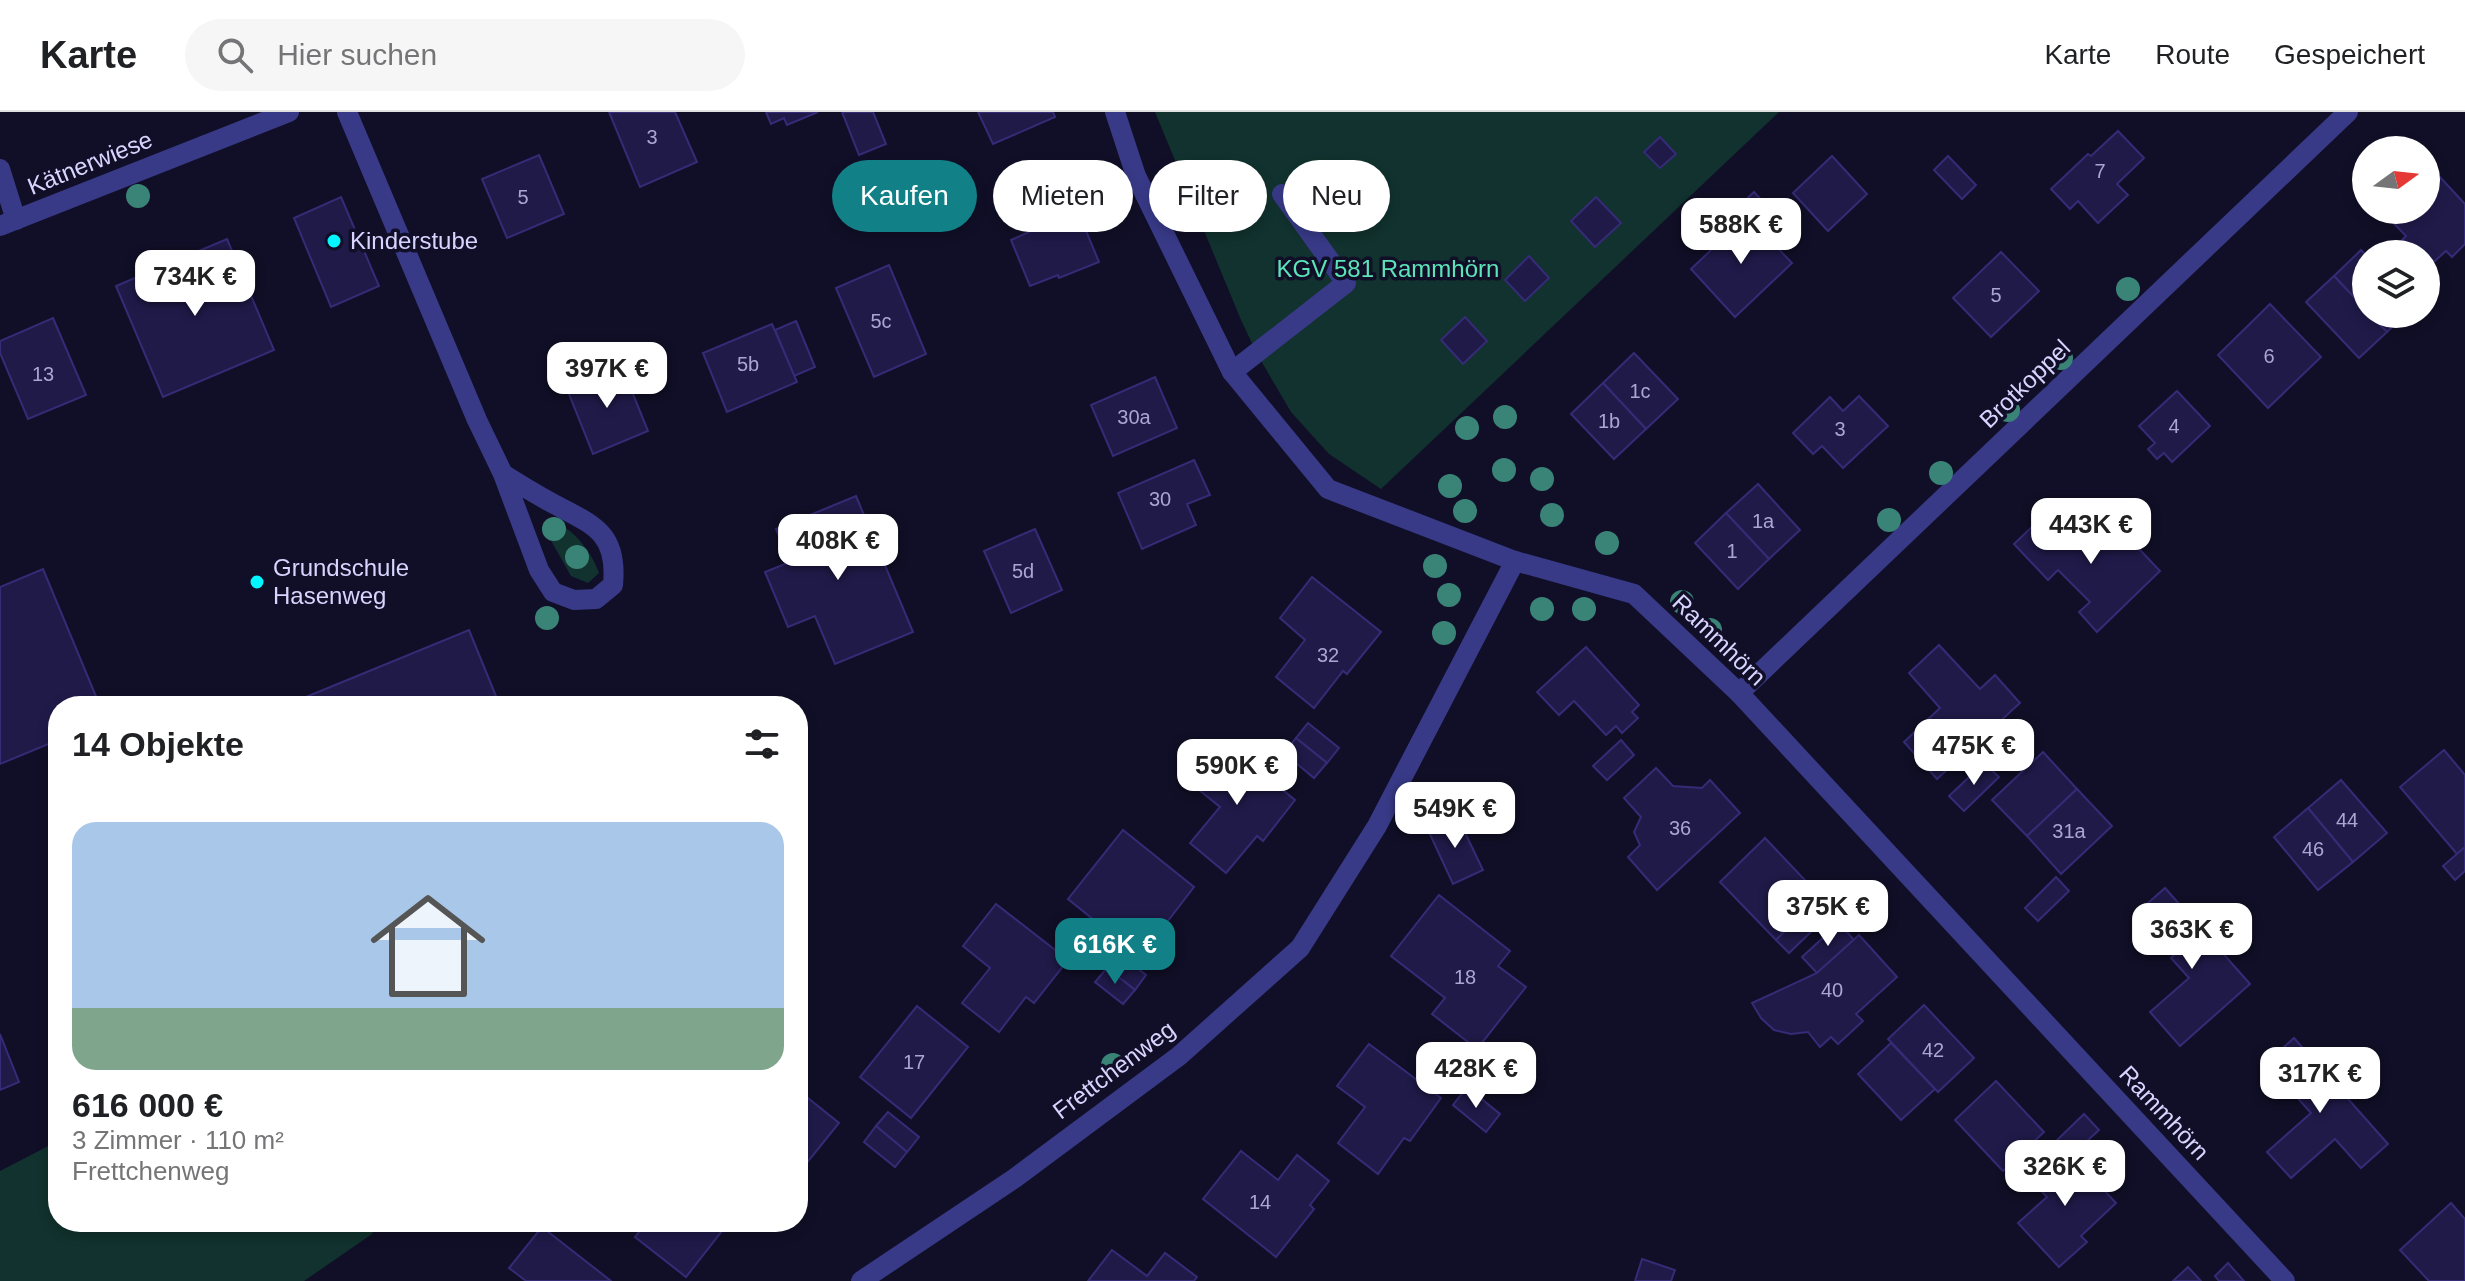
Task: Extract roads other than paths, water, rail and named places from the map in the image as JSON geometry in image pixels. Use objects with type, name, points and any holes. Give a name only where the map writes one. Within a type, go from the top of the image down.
[{"type":"street","name":"Kätnerwiese","points":[[8,223],[289,112]]},
{"type":"street","points":[[347,112],[477,420],[503,474],[539,570],[553,592],[574,600],[596,599],[613,585],[615,561],[606,538],[588,521],[503,474]]},
{"type":"street","name":"Rammhörn","points":[[1115,112],[1136,176],[1232,372],[1328,489],[1515,561],[1634,594],[1739,693],[2285,1281]]},
{"type":"street","name":"Brotkoppel","points":[[1739,693],[2348,112]]},
{"type":"street","points":[[0,169],[8,223]]},
{"type":"street","points":[[1232,372],[1346,283],[1282,194]]},
{"type":"street","name":"Frettchenweg","points":[[861,1281],[1015,1178],[1179,1056],[1300,948],[1377,826],[1515,561]]},
{"type":"place","name":"Kinderstube","points":[[334,241]]},
{"type":"place","name":"Grundschule Hasenweg","points":[[257,582]]},
{"type":"park label","name":"KGV 581 Rammhörn","points":[[1388,269]]}]
